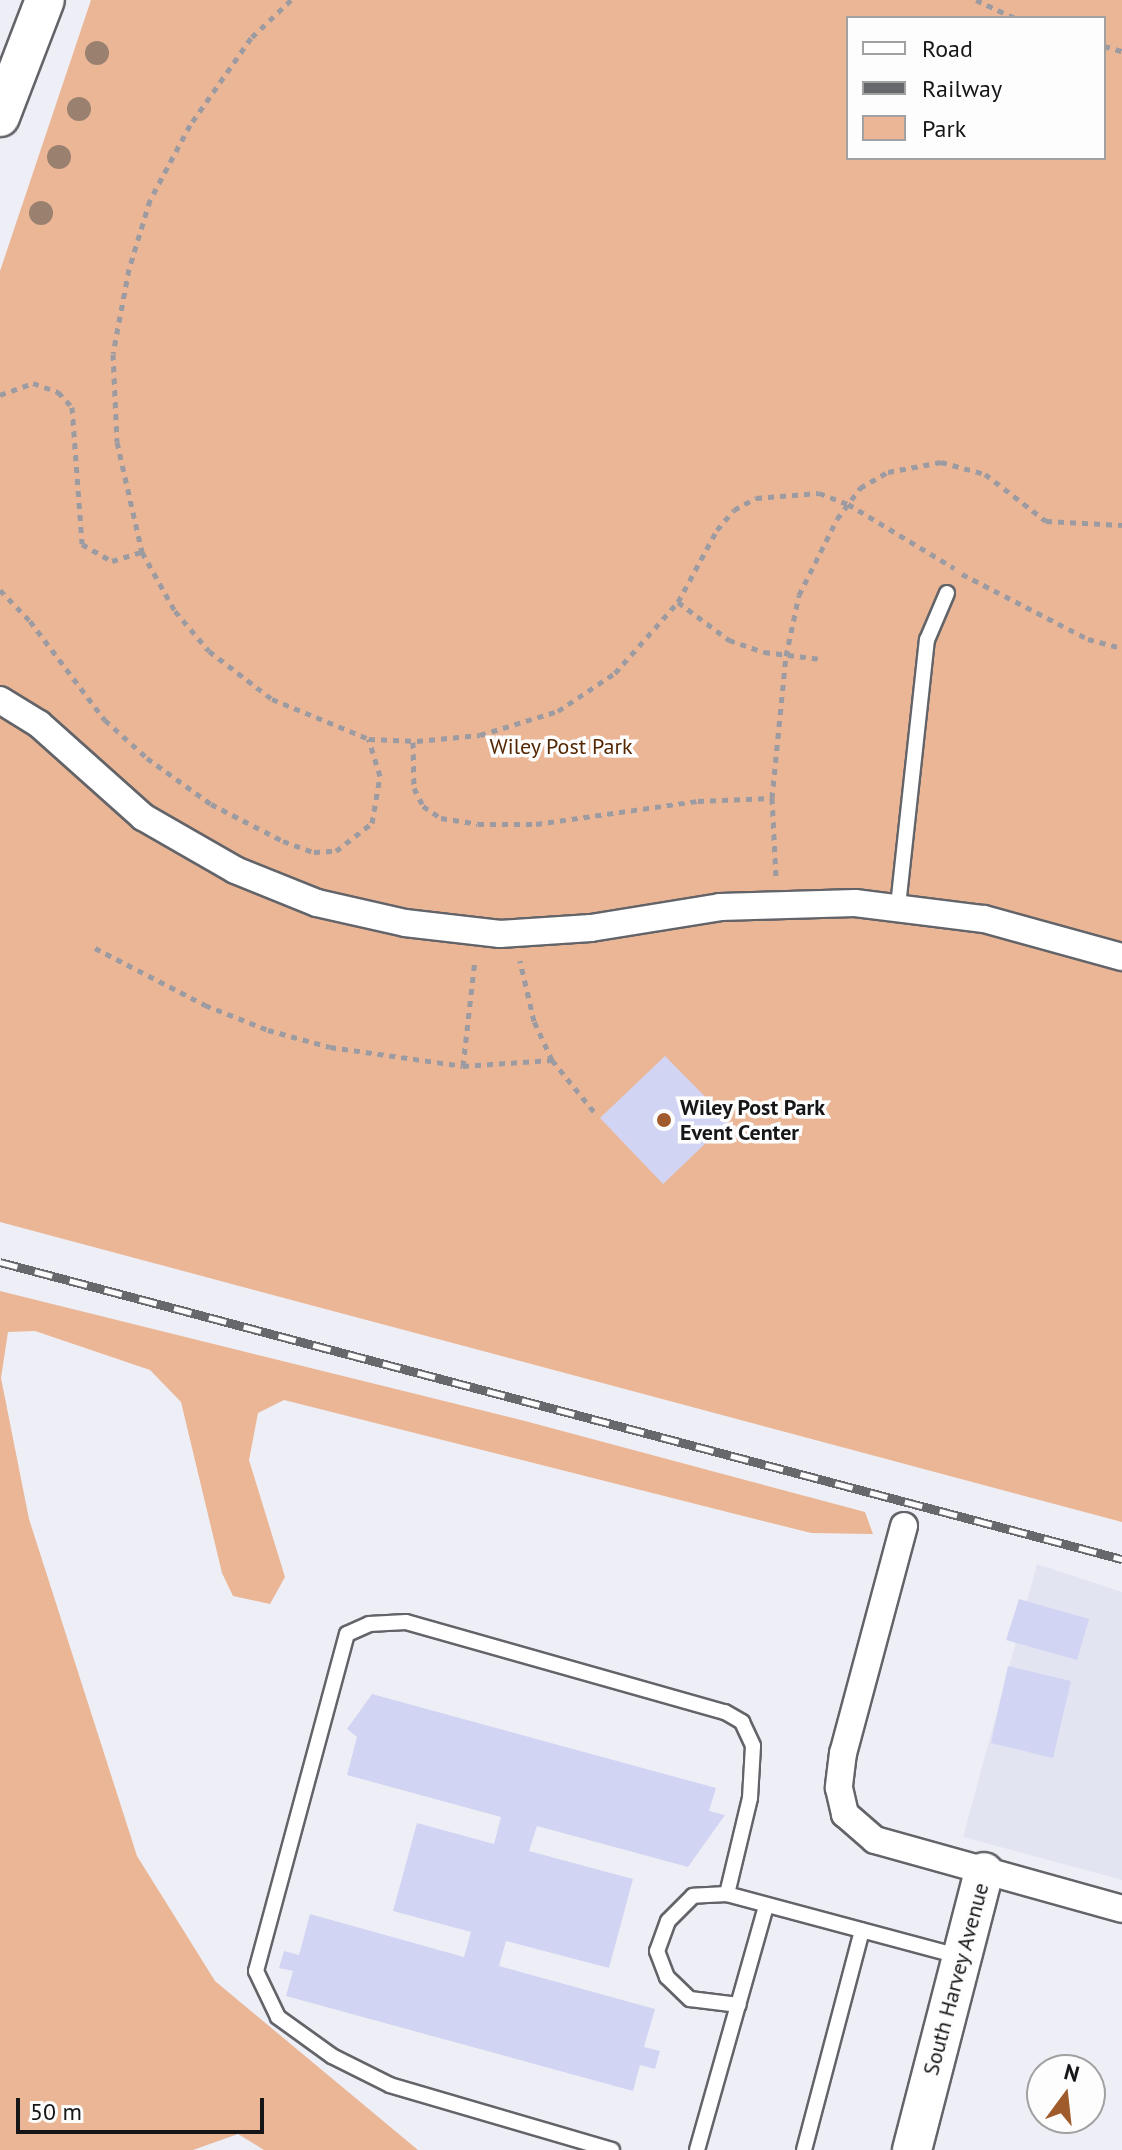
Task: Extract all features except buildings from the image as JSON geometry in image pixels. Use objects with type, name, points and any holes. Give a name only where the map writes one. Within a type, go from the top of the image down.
[{"type":"street","points":[[0,117],[45,0]]},
{"type":"street","points":[[0,700],[39,724],[143,817],[235,870],[317,903],[405,923],[500,934],[780,905],[898,906],[984,919],[1122,957]]},
{"type":"street","name":"South Harvey Avenue","points":[[904,1526],[843,1753],[840,1801],[852,1823],[875,1840],[984,1872],[912,2150]]},
{"type":"street","points":[[984,1872],[1122,1909]]},
{"type":"lane","points":[[898,906],[927,640],[947,593]]},
{"type":"lane","points":[[612,2150],[390,2085],[332,2056],[278,2017],[256,1971],[347,1634],[369,1624],[406,1622],[725,1712],[742,1722],[753,1746],[750,1798],[727,1894]]},
{"type":"lane","points":[[739,2005],[690,1999],[667,1977],[657,1951],[668,1921],[693,1896],[727,1894],[962,1957]]},
{"type":"lane","points":[[697,2150],[766,1906]]},
{"type":"lane","points":[[804,2150],[862,1931]]},
{"type":"path","points":[[291,0],[251,38],[190,125],[150,200],[129,269],[113,354],[117,442],[142,552],[175,611],[209,651],[272,699],[369,739],[413,742],[480,735],[558,711],[615,673],[678,602],[717,530],[734,510],[756,498],[819,493],[848,504],[1013,603],[1088,639],[1122,648]]},
{"type":"path","points":[[976,0],[1011,16]]},
{"type":"path","points":[[0,395],[33,383],[58,392],[72,407],[82,544],[112,561],[142,552]]},
{"type":"path","points":[[780,905],[772,798],[786,656],[799,595],[848,504],[860,488],[888,472],[941,462],[985,474],[1046,521],[1122,525]]},
{"type":"path","points":[[0,590],[30,621],[105,720],[137,749],[211,804],[283,841],[314,852],[336,851],[372,823],[380,776],[369,739]]},
{"type":"path","points":[[678,602],[729,640],[786,656],[821,659]]},
{"type":"path","points":[[413,742],[414,788],[423,806],[441,818],[478,824],[536,824],[659,806],[772,798]]},
{"type":"path","points":[[95,948],[205,1005],[268,1030],[330,1047],[463,1066],[552,1060]]},
{"type":"path","points":[[520,951],[521,980],[552,1060],[595,1113]]},
{"type":"path","points":[[463,1066],[474,961],[485,953]]},
{"type":"shaded area","points":[[1037,1564],[1122,1592],[1122,1880],[963,1837]]},
{"type":"green space","name":"Wiley Post Park","points":[[91,0],[1122,0],[1122,1522],[0,1222],[0,271]]},
{"type":"green space","points":[[0,1291],[525,1421],[865,1512],[873,1534],[811,1533],[284,1400],[258,1413],[249,1460],[285,1577],[270,1604],[233,1596],[222,1573],[181,1402],[150,1370],[35,1331],[8,1332],[1,1378],[29,1519],[137,1856],[215,1981],[418,2150],[264,2150],[238,2134],[193,2150],[0,2150]]},
{"type":"railway","points":[[0,1262],[1122,1559]]},
{"type":"place","name":"Wiley Post Park Event Center","points":[[664,1120]]}]
